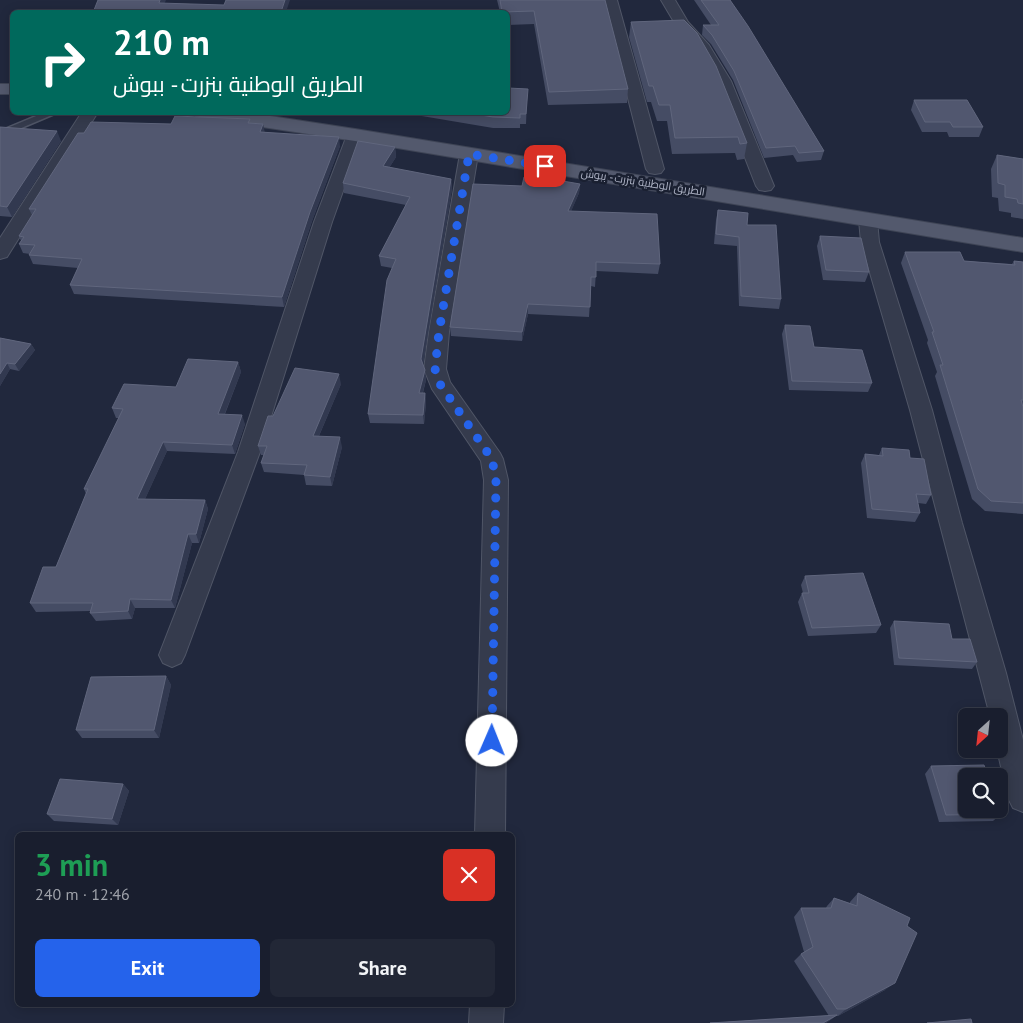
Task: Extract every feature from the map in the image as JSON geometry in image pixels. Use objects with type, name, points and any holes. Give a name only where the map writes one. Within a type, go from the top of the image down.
[{"type":"main road","name":"الطريق الوطنية بنزرت - ببوش","points":[[224,115],[355,134],[1023,245]]},
{"type":"main road","name":"الطريق الوطنية بنزرت - ببوش","points":[[318,115],[1023,229]]},
{"type":"street","points":[[610,0],[655,169]]},
{"type":"street","points":[[668,0],[682,24],[702,44],[723,81],[765,186]]},
{"type":"street","points":[[0,253],[88,115]]},
{"type":"street","points":[[172,656],[249,452],[323,222],[355,134]]},
{"type":"street","points":[[469,154],[439,332],[435,369],[440,384],[492,459],[496,480],[490,832]]},
{"type":"street","points":[[868,220],[870,242],[922,410],[950,523],[993,673],[1023,798]]},
{"type":"street","points":[[486,1023],[487,1007]]},
{"type":"lane","points":[[0,134],[47,115]]},
{"type":"building","points":[[98,0],[160,0],[159,3],[224,5],[226,0],[285,0],[282,10],[94,10]]},
{"type":"building","points":[[500,0],[605,0],[628,89],[549,92],[534,11],[502,10]]},
{"type":"building","points":[[701,0],[730,0],[748,26],[824,151],[799,153],[795,146],[766,148],[734,71],[712,35],[703,25],[719,25]]},
{"type":"building","points":[[684,20],[697,33],[716,66],[747,143],[740,144],[738,137],[675,138],[670,105],[659,105],[653,86],[649,86],[631,22]]},
{"type":"building","points":[[510,88],[528,89],[526,114],[520,114],[520,118],[481,115],[510,115]]},
{"type":"building","points":[[914,100],[967,100],[983,127],[953,127],[950,122],[925,122]]},
{"type":"building","points":[[175,116],[250,119],[248,123],[263,124],[260,132],[339,137],[310,212],[282,297],[70,285],[82,259],[29,255],[35,245],[19,244],[24,237],[19,236],[36,209],[29,209],[78,133],[84,133],[91,122],[171,124]]},
{"type":"building","points":[[0,127],[57,131],[7,207],[0,206]]},
{"type":"building","points":[[358,141],[395,147],[383,166],[451,179],[421,359],[425,370],[419,393],[425,393],[423,415],[368,414],[387,280],[396,259],[379,256],[410,197],[343,183]]},
{"type":"building","points":[[997,155],[1023,159],[1023,204],[1018,203],[1017,199],[1005,197],[1005,185],[998,183]]},
{"type":"building","points":[[524,177],[580,184],[568,211],[657,214],[660,264],[596,262],[596,277],[591,277],[590,307],[528,304],[522,332],[450,327],[473,184],[522,186]]},
{"type":"building","points":[[718,210],[748,213],[747,225],[776,225],[781,299],[741,296],[739,237],[716,234]]},
{"type":"building","points":[[820,236],[861,238],[869,272],[826,270]]},
{"type":"building","points":[[905,252],[960,252],[964,261],[1015,265],[1014,261],[1023,262],[1023,400],[1021,400],[1023,407],[1023,503],[991,501],[978,489],[940,365],[943,365],[932,332],[934,332]]},
{"type":"building","points":[[785,325],[810,326],[814,347],[862,350],[872,383],[792,381]]},
{"type":"building","points":[[0,338],[31,344],[15,364],[7,363],[0,374]]},
{"type":"building","points":[[188,359],[238,362],[218,414],[242,415],[232,445],[163,442],[137,499],[205,500],[196,534],[188,534],[171,600],[130,599],[128,611],[90,613],[93,603],[30,603],[43,567],[56,567],[88,489],[84,489],[123,409],[112,408],[124,384],[176,387]]},
{"type":"building","points":[[295,368],[339,374],[313,436],[340,437],[330,477],[304,475],[307,465],[261,463],[267,446],[258,446],[268,416],[273,416]]},
{"type":"building","points":[[882,448],[909,450],[910,458],[924,459],[931,495],[916,494],[920,513],[872,509],[865,454],[883,456]]},
{"type":"building","points":[[863,573],[881,625],[812,628],[802,593],[809,593],[805,576]]},
{"type":"building","points":[[894,621],[949,624],[952,639],[970,639],[977,662],[899,658]]},
{"type":"building","points":[[166,676],[154,730],[76,730],[91,677]]},
{"type":"building","points":[[984,765],[985,768],[958,768],[958,815],[946,815],[931,766]]},
{"type":"building","points":[[60,779],[123,784],[112,819],[47,814]]},
{"type":"building","points":[[858,893],[910,918],[907,926],[917,933],[895,983],[846,1009],[837,1009],[801,954],[813,947],[801,908],[831,908],[834,898],[857,906]]},
{"type":"building","points":[[837,1015],[823,1023],[710,1023]]},
{"type":"building","points":[[971,1019],[972,1023],[927,1023]]},
{"type":"route","points":[[492,741],[496,480],[492,459],[440,384],[435,369],[439,332],[469,154],[545,166]]}]
